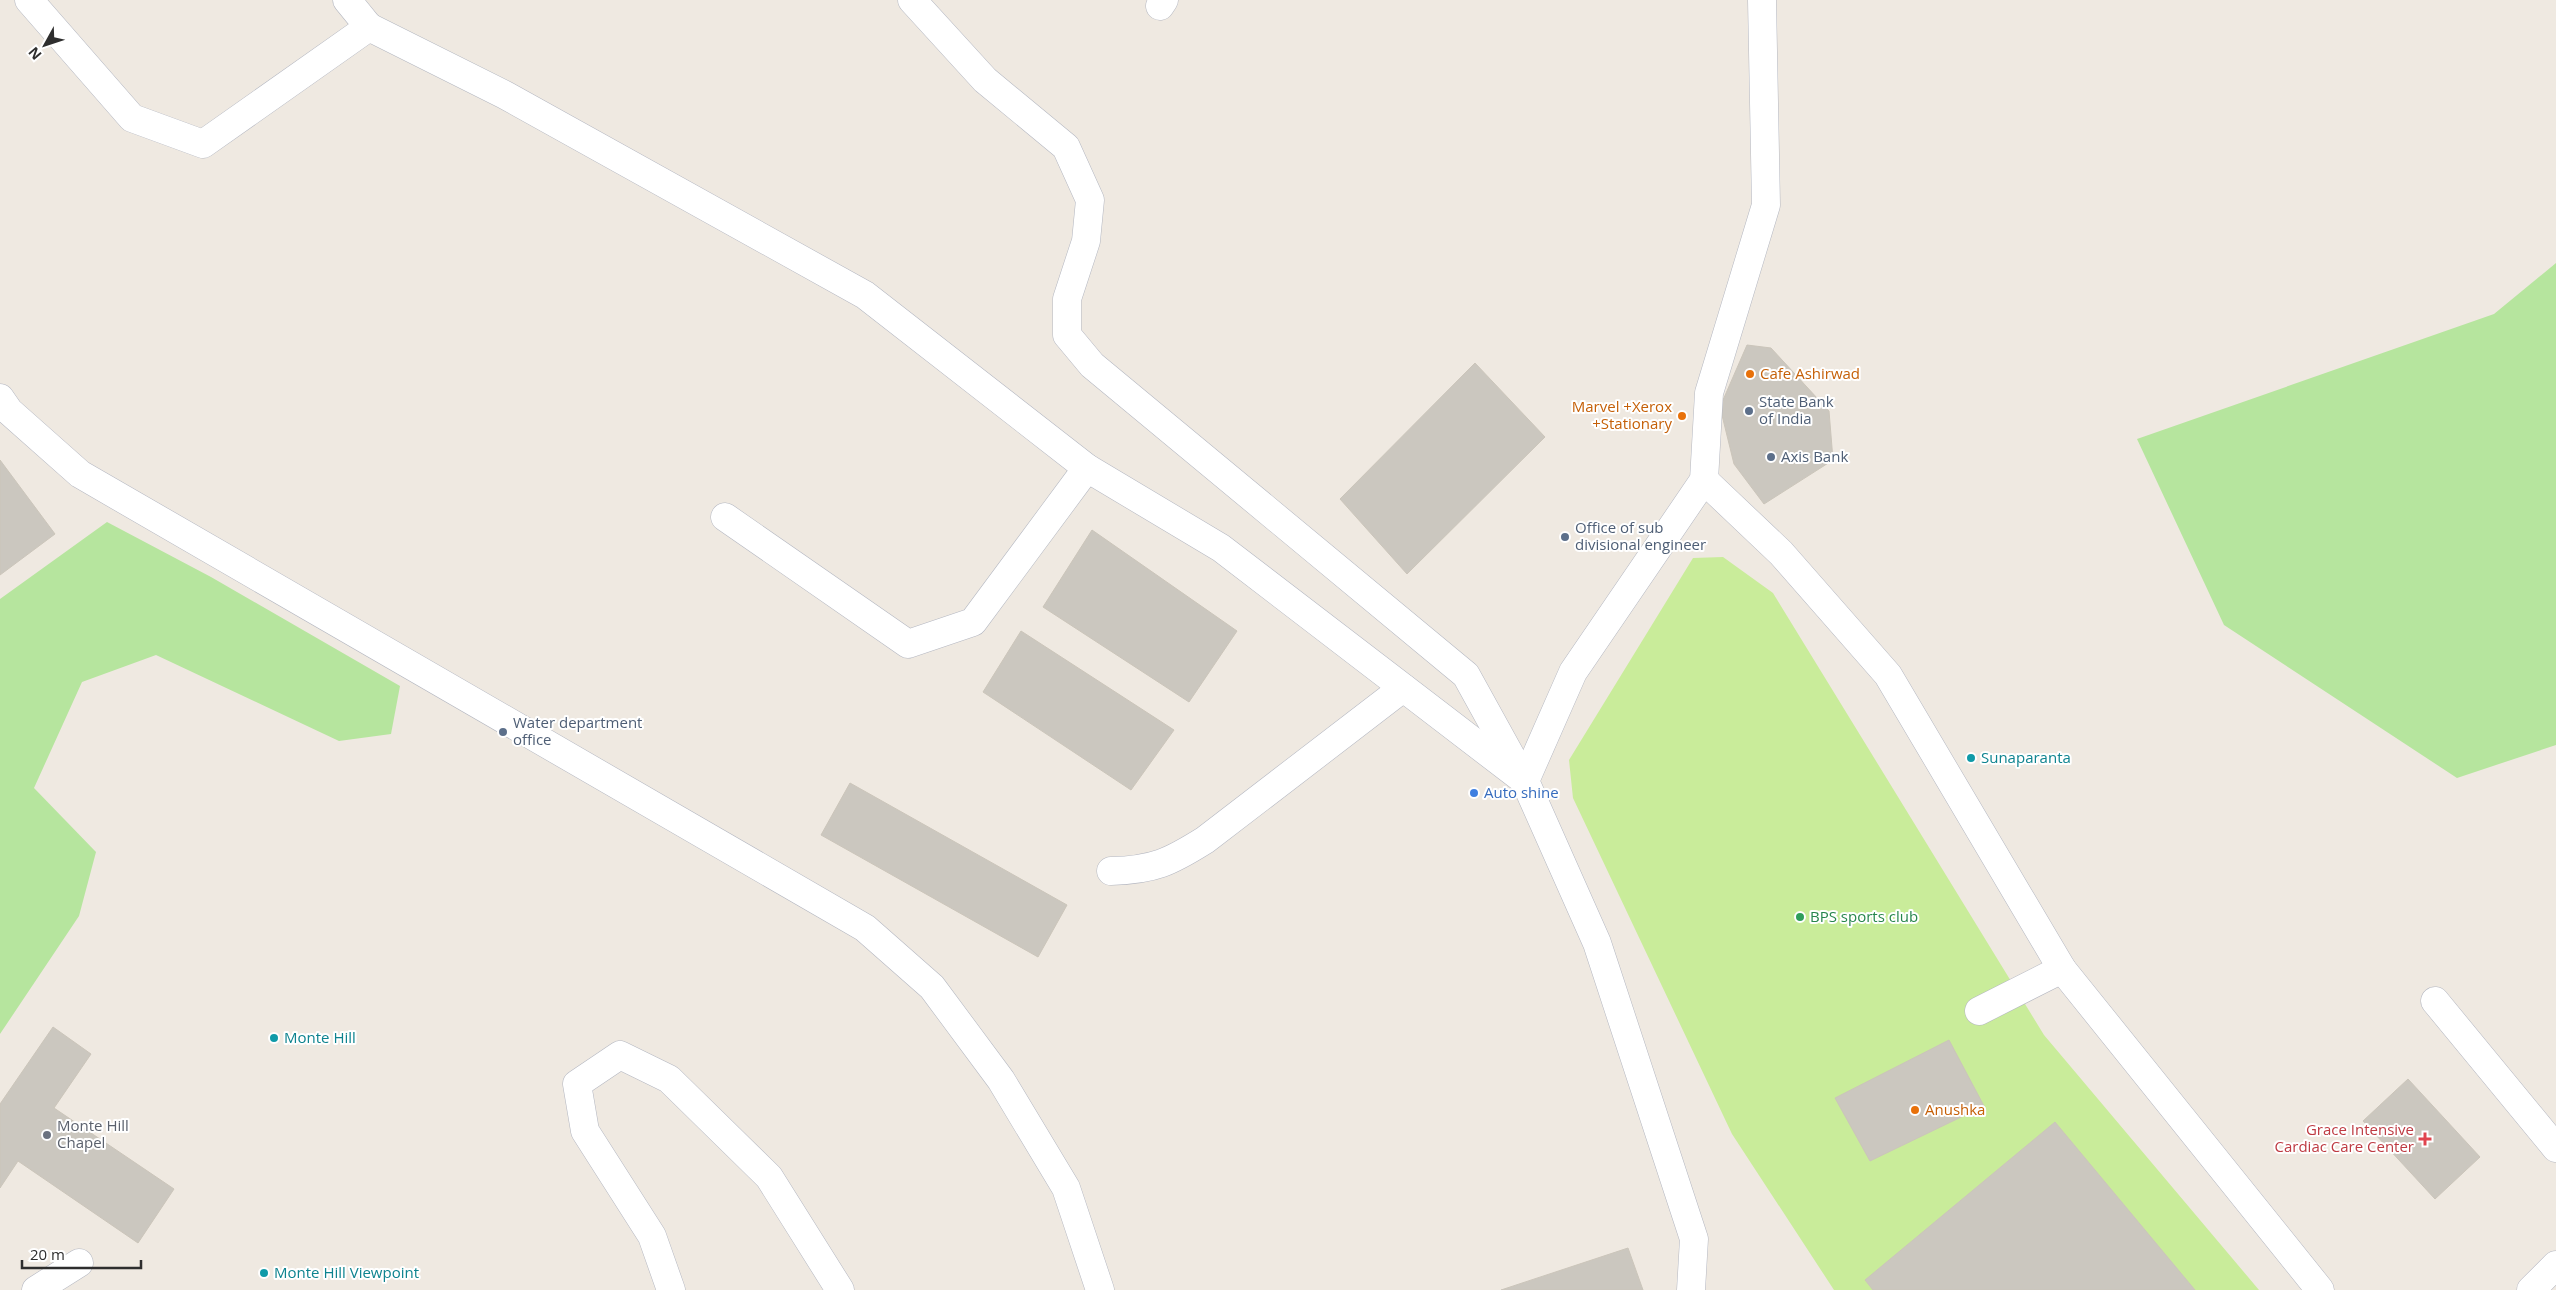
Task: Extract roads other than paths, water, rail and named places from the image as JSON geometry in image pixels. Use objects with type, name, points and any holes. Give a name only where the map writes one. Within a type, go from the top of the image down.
[{"type":"street","points":[[29,0],[132,118],[203,144],[370,27]]},
{"type":"street","points":[[347,0],[370,27],[505,95],[865,296],[1087,468],[1221,548],[1525,781]]},
{"type":"street","points":[[912,0],[985,80],[1066,148],[1070,156],[1090,200],[1086,241],[1067,299],[1067,335],[1092,365],[1466,675],[1525,781],[1597,944],[1694,1239],[1691,1290]]},
{"type":"street","points":[[1525,781],[1573,672],[1704,480],[1709,393],[1766,205],[1762,0]]},
{"type":"street","points":[[0,398],[9,411],[80,474],[865,928],[932,987],[1001,1080],[1066,1188],[1100,1290]]},
{"type":"street","points":[[725,517],[908,644],[973,622],[1087,468]]},
{"type":"street","points":[[1704,480],[1781,553],[1888,675],[2062,969],[2320,1290]]},
{"type":"street","points":[[1111,871],[1140,870],[1162,865],[1206,840],[1403,688]]},
{"type":"street","points":[[1979,1011],[2062,969]]},
{"type":"street","points":[[2435,1001],[2556,1148]]},
{"type":"street","points":[[671,1290],[652,1236],[585,1131],[577,1084],[620,1055],[669,1078],[769,1177],[840,1290]]},
{"type":"street","points":[[36,1290],[79,1263]]},
{"type":"street","points":[[2531,1290],[2556,1265]]},
{"type":"place","name":"Cafe Ashirwad","points":[[1750,374]]},
{"type":"place","name":"State Bank of India","points":[[1749,411]]},
{"type":"place","name":"Marvel +Xerox +Stationary","points":[[1682,416]]},
{"type":"place","name":"Axis Bank","points":[[1771,457]]},
{"type":"place","name":"Office of sub divisional engineer","points":[[1565,537]]},
{"type":"place","name":"Water department office","points":[[503,732]]},
{"type":"place","name":"Sunaparanta","points":[[1971,758]]},
{"type":"place","name":"Auto shine","points":[[1474,793]]},
{"type":"place","name":"BPS sports club","points":[[1800,917]]},
{"type":"place","name":"Monte Hill","points":[[274,1038]]},
{"type":"place","name":"Anushka","points":[[1915,1110]]},
{"type":"place","name":"Monte Hill Chapel","points":[[47,1135]]},
{"type":"place","name":"Grace Intensive Cardiac Care Center","points":[[2425,1139]]},
{"type":"place","name":"Monte Hill Viewpoint","points":[[264,1273]]}]
